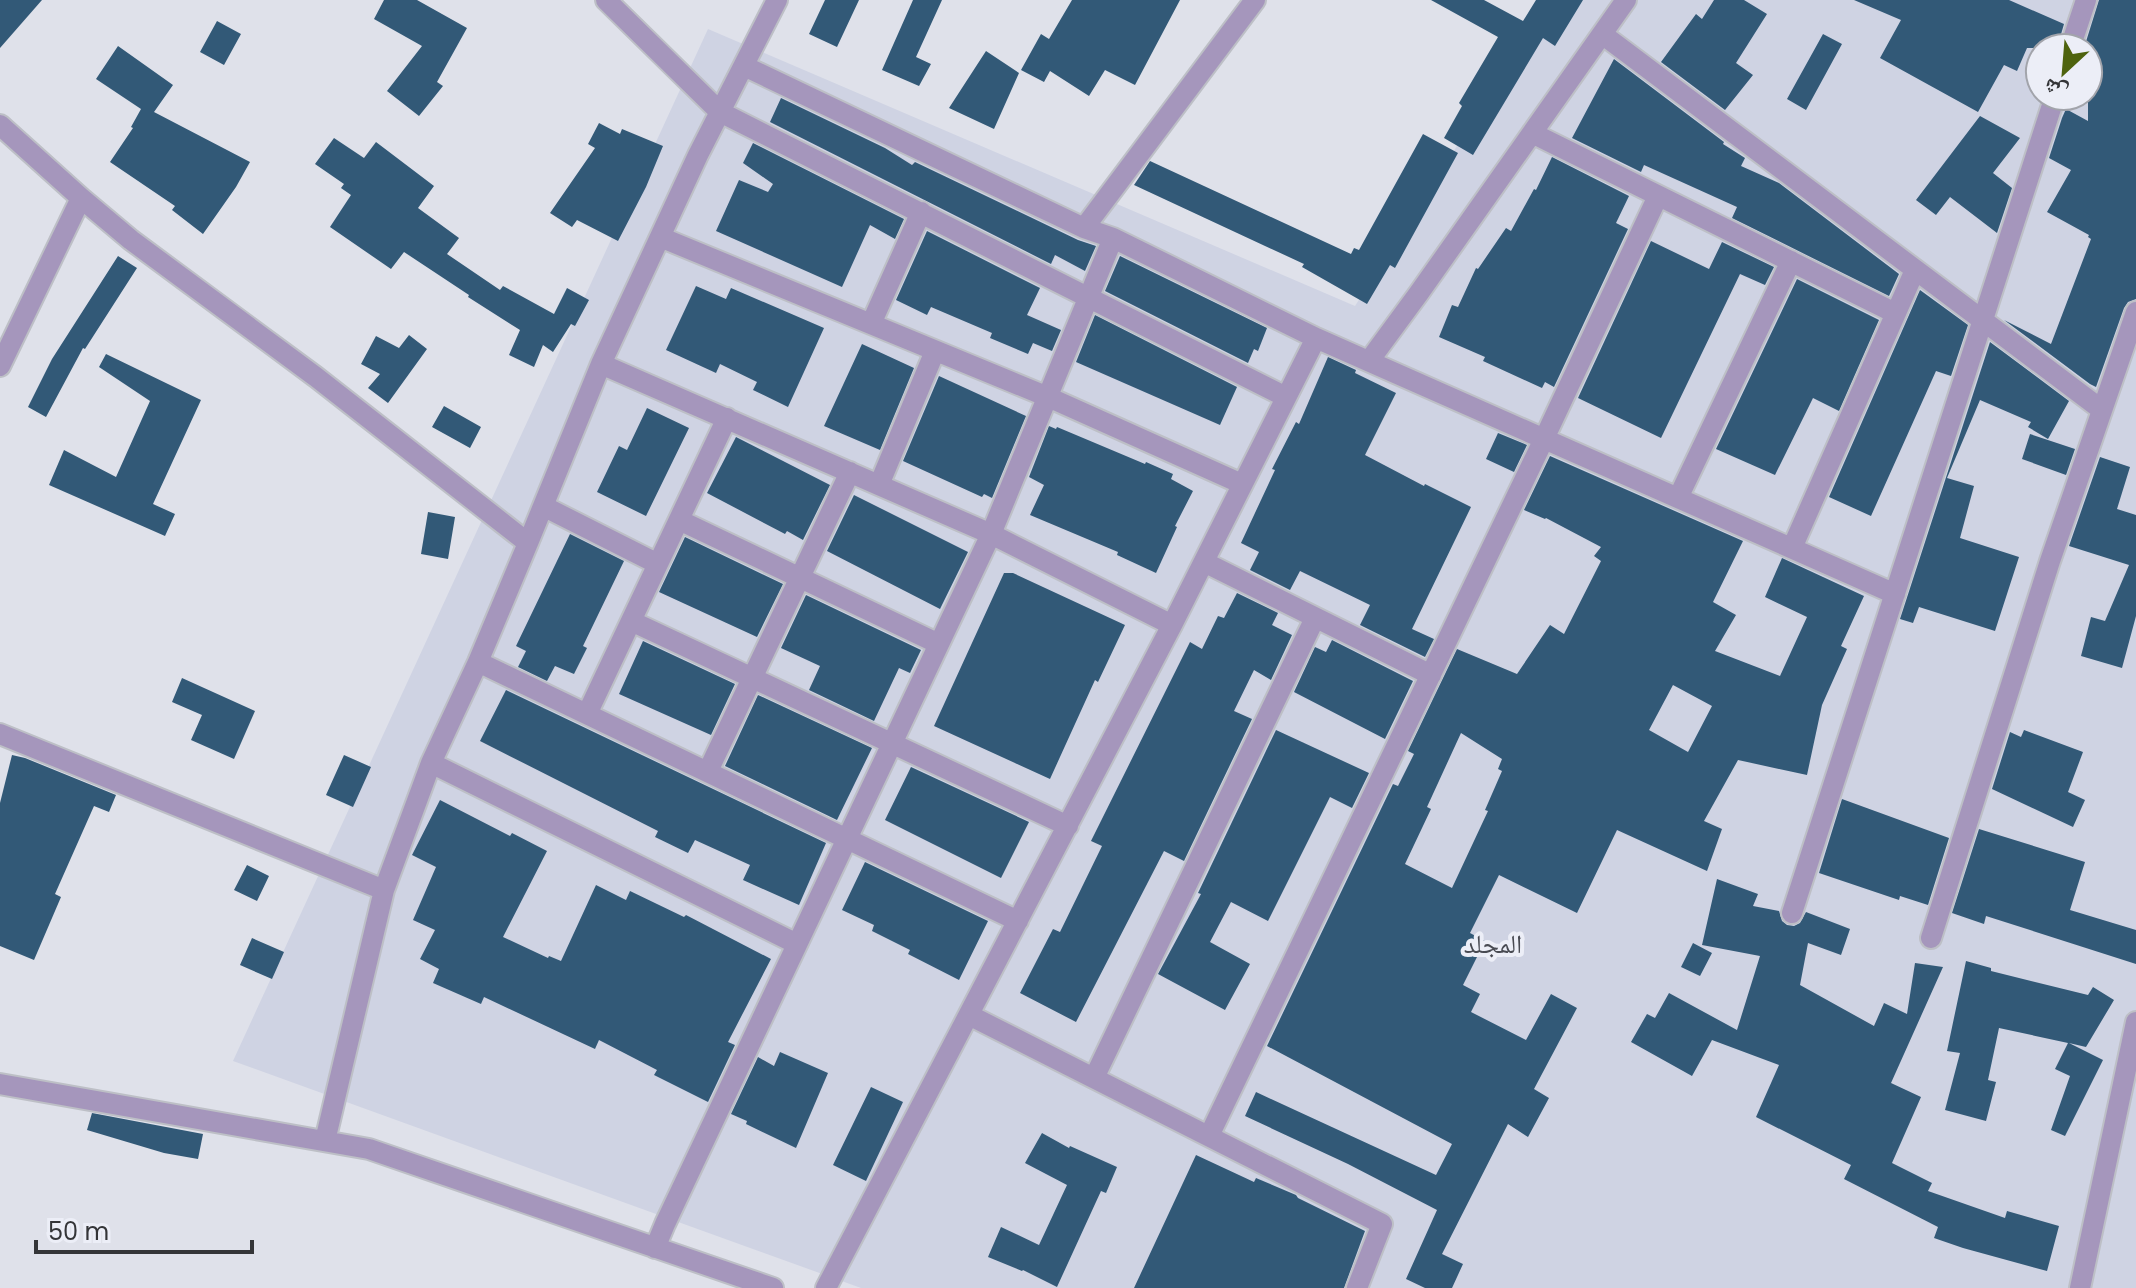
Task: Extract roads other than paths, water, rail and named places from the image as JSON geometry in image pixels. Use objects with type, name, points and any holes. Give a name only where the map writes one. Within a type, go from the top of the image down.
[{"type":"street","points":[[606,0],[720,112],[1286,397]]},
{"type":"street","points":[[325,1141],[384,890],[431,763],[478,662],[601,364],[720,112],[777,0]]},
{"type":"street","points":[[1084,228],[1255,0]]},
{"type":"street","points":[[1369,361],[1626,0]]},
{"type":"street","points":[[2075,32],[2086,0]]},
{"type":"street","points":[[1602,34],[2102,410]]},
{"type":"street","points":[[744,66],[1084,228],[1113,238],[1316,338],[1895,594]]},
{"type":"street","points":[[1792,913],[2050,112]]},
{"type":"street","points":[[0,125],[131,240],[316,377],[528,543]]},
{"type":"street","points":[[1532,133],[1895,313]]},
{"type":"street","points":[[1209,1136],[1658,196]]},
{"type":"street","points":[[0,366],[81,198]]},
{"type":"street","points":[[871,324],[921,212]]},
{"type":"street","points":[[660,237],[1048,397],[1242,484]]},
{"type":"street","points":[[655,1248],[991,534],[1113,238]]},
{"type":"street","points":[[1678,498],[1791,261]]},
{"type":"street","points":[[1792,548],[1915,270]]},
{"type":"street","points":[[1931,938],[2050,561],[2136,312]]},
{"type":"street","points":[[826,1288],[1172,625],[1316,338]]},
{"type":"street","points":[[879,485],[935,351]]},
{"type":"street","points":[[601,364],[991,534],[1172,625]]},
{"type":"street","points":[[587,714],[727,418]]},
{"type":"street","points":[[708,771],[850,472]]},
{"type":"street","points":[[543,506],[658,564]]},
{"type":"street","points":[[679,520],[939,644]]},
{"type":"street","points":[[1204,562],[1431,675]]},
{"type":"street","points":[[1094,1078],[1315,618]]},
{"type":"street","points":[[631,621],[1068,826]]},
{"type":"street","points":[[478,662],[1018,921]]},
{"type":"street","points":[[0,734],[384,890]]},
{"type":"street","points":[[431,763],[797,944]]},
{"type":"street","points":[[969,1015],[1382,1224],[1357,1288]]},
{"type":"street","points":[[2080,1288],[2136,1022]]},
{"type":"street","points":[[0,1084],[369,1149],[773,1288]]},
{"type":"district","name":"المجلد","points":[[1493,944]]}]
